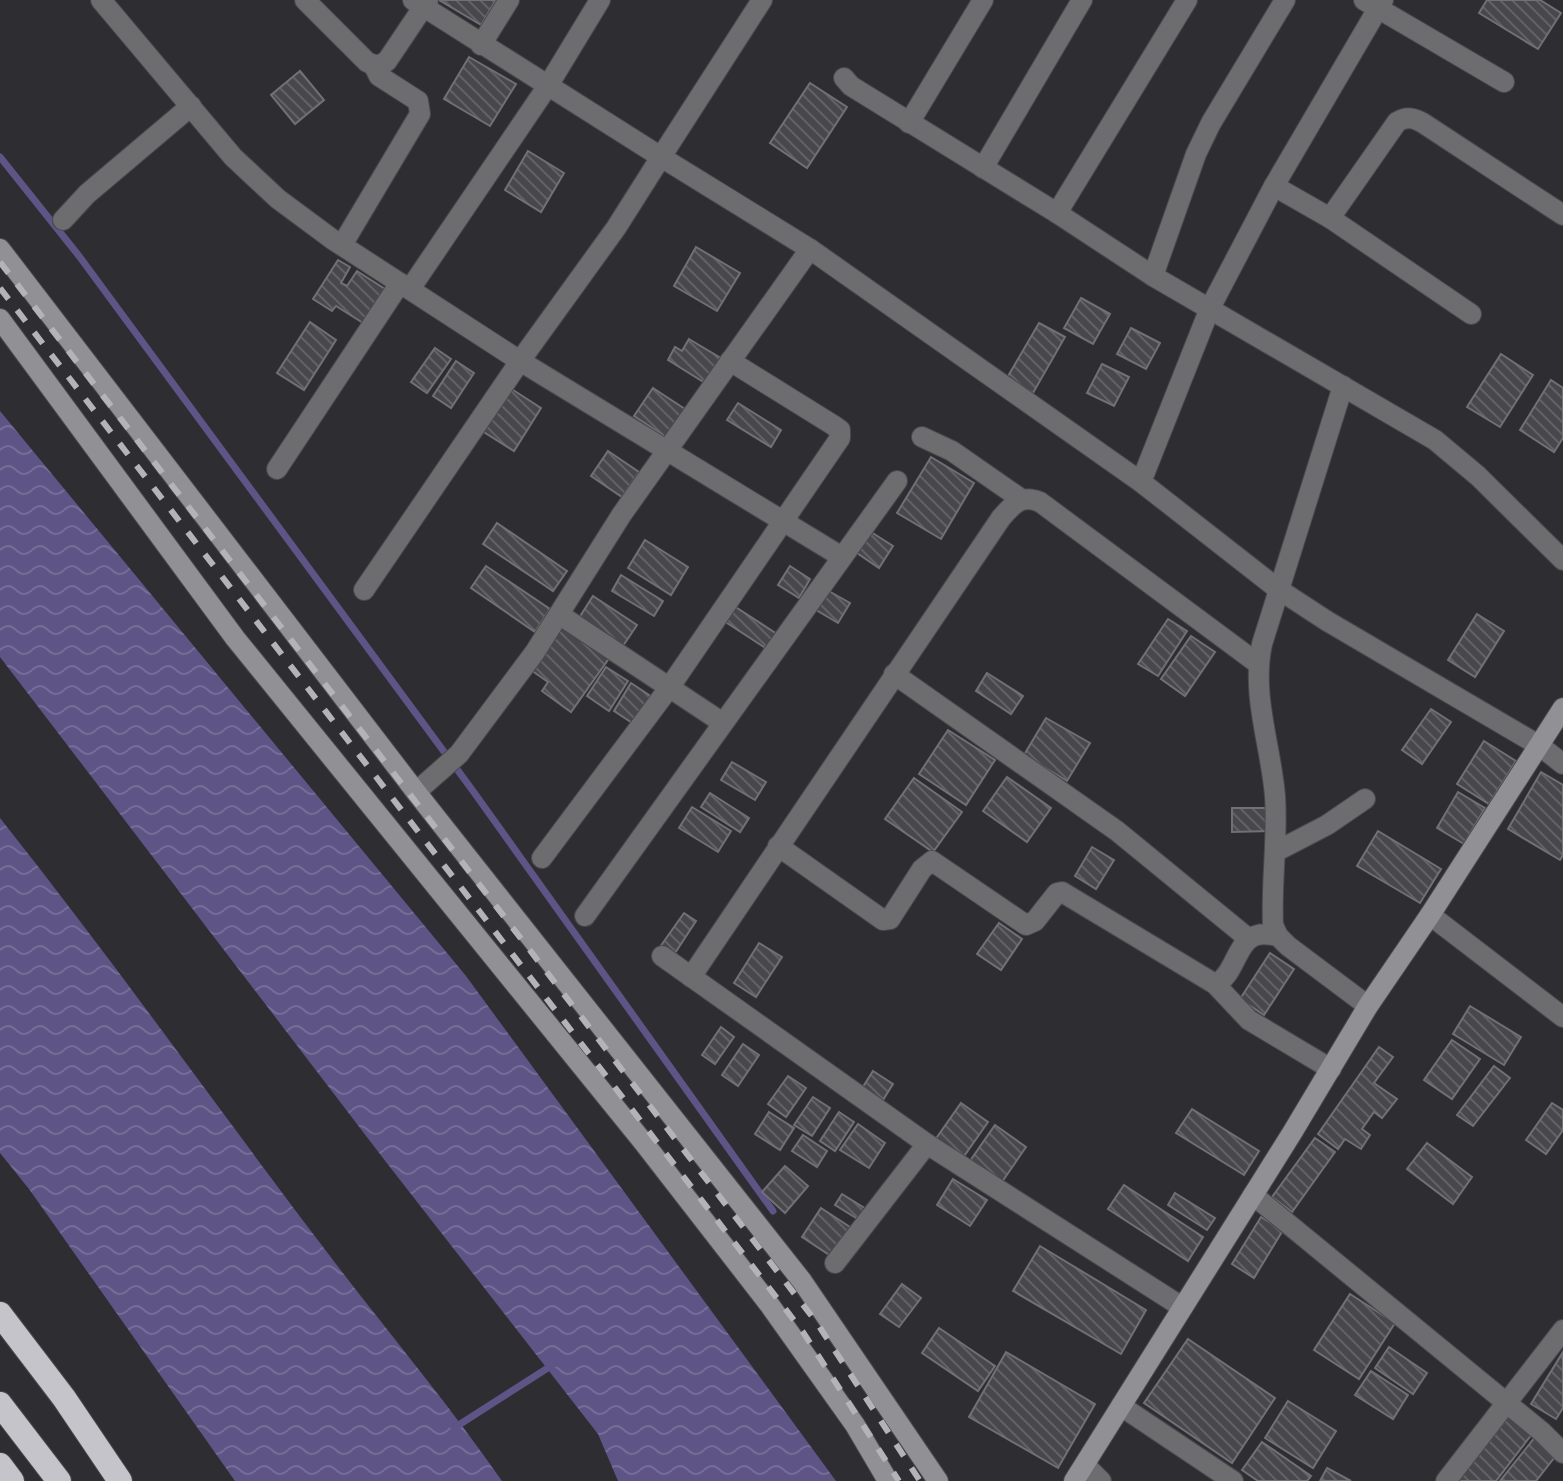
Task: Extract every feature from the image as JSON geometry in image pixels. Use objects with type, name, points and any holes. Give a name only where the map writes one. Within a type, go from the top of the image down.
[{"type":"highway","points":[[0,1314],[64,1398],[120,1481]]},
{"type":"highway","points":[[3,1408],[59,1481]]},
{"type":"highway","points":[[0,1465],[12,1481]]},
{"type":"main road","points":[[0,249],[416,792],[802,1281],[938,1481]]},
{"type":"main road","points":[[0,319],[235,638],[644,1143],[769,1304],[855,1425],[888,1481]]},
{"type":"main road","points":[[1079,1473],[1368,1006],[1563,708]]},
{"type":"street","points":[[101,0],[233,157],[278,199],[342,245],[520,361],[842,557]]},
{"type":"street","points":[[305,0],[374,66],[379,76],[418,101],[420,114],[342,245]]},
{"type":"street","points":[[481,45],[509,0]]},
{"type":"street","points":[[277,469],[549,84],[600,0]]},
{"type":"street","points":[[364,590],[520,361],[616,228],[762,0]]},
{"type":"street","points":[[909,123],[983,0]]},
{"type":"street","points":[[983,168],[1082,0]]},
{"type":"street","points":[[1057,213],[1187,0]]},
{"type":"street","points":[[1153,276],[1196,154],[1211,123],[1285,0]]},
{"type":"street","points":[[374,66],[387,61],[422,3],[481,45],[549,84],[810,249],[1141,482],[1278,589],[1540,746],[1563,764]]},
{"type":"street","points":[[1141,482],[1210,308],[1375,3],[1504,82]]},
{"type":"street","points":[[844,78],[851,86],[1153,276],[1435,440],[1478,476],[1563,560]]},
{"type":"street","points":[[63,220],[87,194],[191,106]]},
{"type":"street","points":[[1330,218],[1397,122],[1404,118],[1423,123],[1563,215]]},
{"type":"street","points":[[1274,186],[1330,218],[1471,314]]},
{"type":"street","points":[[416,792],[459,754],[560,615],[622,514],[810,249]]},
{"type":"street","points":[[542,858],[669,688],[837,446],[840,430],[730,361]]},
{"type":"street","points":[[1343,386],[1278,589],[1257,663],[1257,684],[1275,796],[1273,925],[1278,936],[1368,1006]]},
{"type":"street","points":[[922,437],[952,451],[1021,499]]},
{"type":"street","points":[[585,916],[897,481]]},
{"type":"street","points":[[691,977],[1001,518],[1021,499],[1029,497],[1040,502],[1257,663]]},
{"type":"street","points":[[560,615],[723,723]]},
{"type":"street","points":[[894,674],[1117,831],[1249,939]]},
{"type":"street","points":[[1275,852],[1327,825],[1365,799]]},
{"type":"street","points":[[778,846],[883,920],[890,919],[922,869],[932,861],[1026,925],[1035,921],[1057,893],[1062,892],[1215,984],[1249,1020],[1331,1069]]},
{"type":"street","points":[[1430,915],[1563,1017]]},
{"type":"street","points":[[1215,984],[1222,981],[1249,939],[1259,934],[1278,936]]},
{"type":"street","points":[[662,956],[927,1144],[1182,1307]]},
{"type":"street","points":[[835,1263],[927,1144]]},
{"type":"street","points":[[1253,1195],[1542,1432],[1563,1453]]},
{"type":"street","points":[[1446,1481],[1563,1330]]},
{"type":"street","points":[[1121,1406],[1233,1481]]},
{"type":"street","points":[[1079,1473],[1101,1481]]},
{"type":"water","points":[[0,411],[466,976],[836,1481],[618,1481],[598,1434],[0,657]]},
{"type":"water","points":[[0,818],[502,1481],[235,1481],[29,1189],[0,1153]]},
{"type":"building","points":[[439,0],[496,0],[481,25]]},
{"type":"building","points":[[1487,0],[1540,0],[1561,13],[1538,49],[1479,13]]},
{"type":"building","points":[[469,57],[516,84],[490,126],[444,99]]},
{"type":"building","points":[[300,71],[324,100],[295,124],[271,95]]},
{"type":"building","points":[[810,83],[847,107],[807,168],[770,143]]},
{"type":"building","points":[[528,151],[564,173],[541,212],[505,190]]},
{"type":"building","points":[[696,247],[740,273],[717,311],[674,286]]},
{"type":"building","points":[[338,260],[350,267],[341,283],[347,286],[357,271],[385,289],[363,323],[336,306],[332,311],[313,299]]},
{"type":"building","points":[[1081,298],[1110,314],[1093,344],[1064,328]]},
{"type":"building","points":[[310,322],[336,340],[304,390],[277,373]]},
{"type":"building","points":[[1039,323],[1065,337],[1033,393],[1007,378]]},
{"type":"building","points":[[1131,328],[1160,343],[1146,369],[1117,354]]},
{"type":"building","points":[[689,339],[724,360],[705,383],[668,360],[675,347],[682,351]]},
{"type":"building","points":[[435,348],[451,359],[427,393],[411,382]]},
{"type":"building","points":[[1501,354],[1533,375],[1500,427],[1467,407]]},
{"type":"building","points":[[456,361],[474,373],[451,408],[433,396]]},
{"type":"building","points":[[1102,364],[1129,377],[1114,406],[1087,393]]},
{"type":"building","points":[[1551,380],[1563,388],[1563,438],[1554,452],[1520,430]]},
{"type":"building","points":[[510,388],[541,408],[514,451],[482,431]]},
{"type":"building","points":[[653,388],[688,411],[669,439],[634,416]]},
{"type":"building","points":[[738,403],[781,430],[771,447],[727,420]]},
{"type":"building","points":[[608,451],[639,472],[622,497],[591,476]]},
{"type":"building","points":[[931,457],[974,483],[941,539],[897,513]]},
{"type":"building","points":[[497,523],[567,571],[553,591],[483,544]]},
{"type":"building","points":[[871,532],[893,546],[879,568],[857,553]]},
{"type":"building","points":[[645,540],[688,567],[671,595],[628,568]]},
{"type":"building","points":[[486,566],[550,609],[535,632],[471,588]]},
{"type":"building","points":[[790,566],[810,579],[799,598],[778,585]]},
{"type":"building","points":[[621,575],[663,601],[654,616],[612,591]]},
{"type":"building","points":[[827,590],[850,603],[838,623],[816,610]]},
{"type":"building","points":[[593,596],[637,625],[623,646],[579,618]]},
{"type":"building","points":[[734,606],[780,636],[770,651],[724,621]]},
{"type":"building","points":[[1477,614],[1504,631],[1475,677],[1448,660]]},
{"type":"building","points":[[1168,619],[1187,631],[1158,676],[1138,664]]},
{"type":"building","points":[[563,624],[610,657],[571,712],[542,691],[548,682],[531,670]]},
{"type":"building","points":[[1191,636],[1215,652],[1185,696],[1161,679]]},
{"type":"building","points":[[606,667],[628,681],[609,711],[587,696]]},
{"type":"building","points":[[987,673],[1023,696],[1011,714],[976,691]]},
{"type":"building","points":[[631,683],[652,697],[634,724],[614,711]]},
{"type":"building","points":[[1431,709],[1451,722],[1422,764],[1402,750]]},
{"type":"building","points":[[1046,718],[1090,743],[1067,781],[1024,755]]},
{"type":"building","points":[[948,730],[995,760],[966,805],[919,774]]},
{"type":"building","points":[[1484,741],[1516,761],[1489,804],[1457,784]]},
{"type":"building","points":[[732,762],[766,782],[755,800],[721,780]]},
{"type":"building","points":[[1541,772],[1563,785],[1563,855],[1560,860],[1508,829]]},
{"type":"building","points":[[1007,777],[1051,808],[1027,842],[983,811]]},
{"type":"building","points":[[914,778],[962,812],[933,852],[885,819]]},
{"type":"building","points":[[1458,792],[1485,808],[1464,844],[1437,828]]},
{"type":"building","points":[[710,793],[749,818],[740,832],[701,807]]},
{"type":"building","points":[[692,807],[731,831],[718,852],[679,828]]},
{"type":"building","points":[[1232,808],[1270,808],[1270,831],[1232,832]]},
{"type":"building","points":[[1378,831],[1441,869],[1420,903],[1357,866]]},
{"type":"building","points":[[1092,847],[1114,860],[1096,889],[1075,876]]},
{"type":"building","points":[[684,913],[696,921],[673,956],[660,947]]},
{"type":"building","points":[[999,923],[1022,939],[1001,970],[977,954]]},
{"type":"building","points":[[759,943],[782,957],[756,997],[734,983]]},
{"type":"building","points":[[1270,953],[1294,969],[1264,1015],[1240,999]]},
{"type":"building","points":[[1470,1006],[1521,1037],[1504,1065],[1453,1034]]},
{"type":"building","points":[[721,1027],[734,1037],[715,1064],[702,1055]]},
{"type":"building","points":[[1452,1040],[1480,1059],[1452,1099],[1424,1080]]},
{"type":"building","points":[[743,1044],[759,1055],[738,1086],[722,1075]]},
{"type":"building","points":[[1379,1047],[1393,1057],[1374,1083],[1397,1099],[1382,1118],[1374,1112],[1362,1129],[1370,1135],[1361,1149],[1345,1139],[1338,1149],[1318,1134]]},
{"type":"building","points":[[1494,1066],[1510,1078],[1473,1126],[1457,1115]]},
{"type":"building","points":[[873,1071],[893,1084],[881,1103],[861,1090]]},
{"type":"building","points":[[788,1076],[806,1088],[786,1117],[768,1104]]},
{"type":"building","points":[[813,1097],[830,1108],[812,1136],[794,1125]]},
{"type":"building","points":[[961,1103],[988,1122],[962,1159],[935,1140]]},
{"type":"building","points":[[1552,1103],[1563,1110],[1563,1130],[1546,1154],[1526,1140]]},
{"type":"building","points":[[1192,1109],[1259,1151],[1244,1175],[1176,1133]]},
{"type":"building","points":[[769,1112],[794,1128],[780,1150],[755,1134]]},
{"type":"building","points":[[839,1112],[854,1122],[835,1151],[820,1141]]},
{"type":"building","points":[[858,1124],[885,1143],[869,1168],[840,1150]]},
{"type":"building","points":[[995,1125],[1026,1147],[1002,1182],[970,1161]]},
{"type":"building","points":[[803,1135],[827,1151],[817,1167],[792,1151]]},
{"type":"building","points":[[1315,1138],[1335,1152],[1292,1212],[1272,1197]]},
{"type":"building","points":[[1427,1143],[1472,1177],[1453,1204],[1407,1169]]},
{"type":"building","points":[[785,1166],[808,1186],[785,1213],[762,1192]]},
{"type":"building","points":[[953,1179],[987,1200],[970,1226],[937,1205]]},
{"type":"building","points":[[1124,1185],[1203,1237],[1188,1261],[1108,1209]]},
{"type":"building","points":[[1175,1193],[1215,1218],[1207,1230],[1168,1205]]},
{"type":"building","points":[[842,1194],[871,1212],[864,1223],[835,1205]]},
{"type":"building","points":[[821,1208],[850,1227],[831,1256],[802,1237]]},
{"type":"building","points":[[1261,1217],[1283,1230],[1254,1278],[1232,1264]]},
{"type":"building","points":[[1040,1246],[1146,1310],[1121,1354],[1013,1291]]},
{"type":"building","points":[[902,1284],[921,1298],[899,1327],[880,1314]]},
{"type":"building","points":[[1350,1294],[1395,1323],[1359,1379],[1314,1350]]},
{"type":"building","points":[[939,1328],[995,1366],[978,1391],[922,1353]]},
{"type":"building","points":[[1188,1339],[1275,1398],[1232,1463],[1144,1403]]},
{"type":"building","points":[[1389,1347],[1427,1373],[1413,1394],[1375,1368]]},
{"type":"building","points":[[1006,1352],[1095,1404],[1058,1468],[969,1417]]},
{"type":"building","points":[[1563,1352],[1563,1408],[1556,1419],[1531,1404]]},
{"type":"building","points":[[1371,1371],[1408,1395],[1393,1419],[1355,1395]]},
{"type":"building","points":[[1288,1401],[1336,1431],[1313,1468],[1265,1438]]},
{"type":"building","points":[[1509,1416],[1532,1434],[1496,1481],[1458,1481]]},
{"type":"building","points":[[1536,1436],[1558,1453],[1536,1481],[1500,1481]]},
{"type":"building","points":[[1262,1442],[1311,1476],[1307,1481],[1258,1481],[1242,1470]]},
{"type":"building","points":[[1327,1468],[1351,1481],[1320,1481]]},
{"type":"waterway","points":[[0,157],[79,256],[473,791],[773,1211]]},
{"type":"waterway","points":[[454,1428],[554,1364]]},
{"type":"railway","points":[[0,262],[817,1323],[920,1481]]},
{"type":"railway","points":[[0,288],[803,1332],[899,1481]]}]
